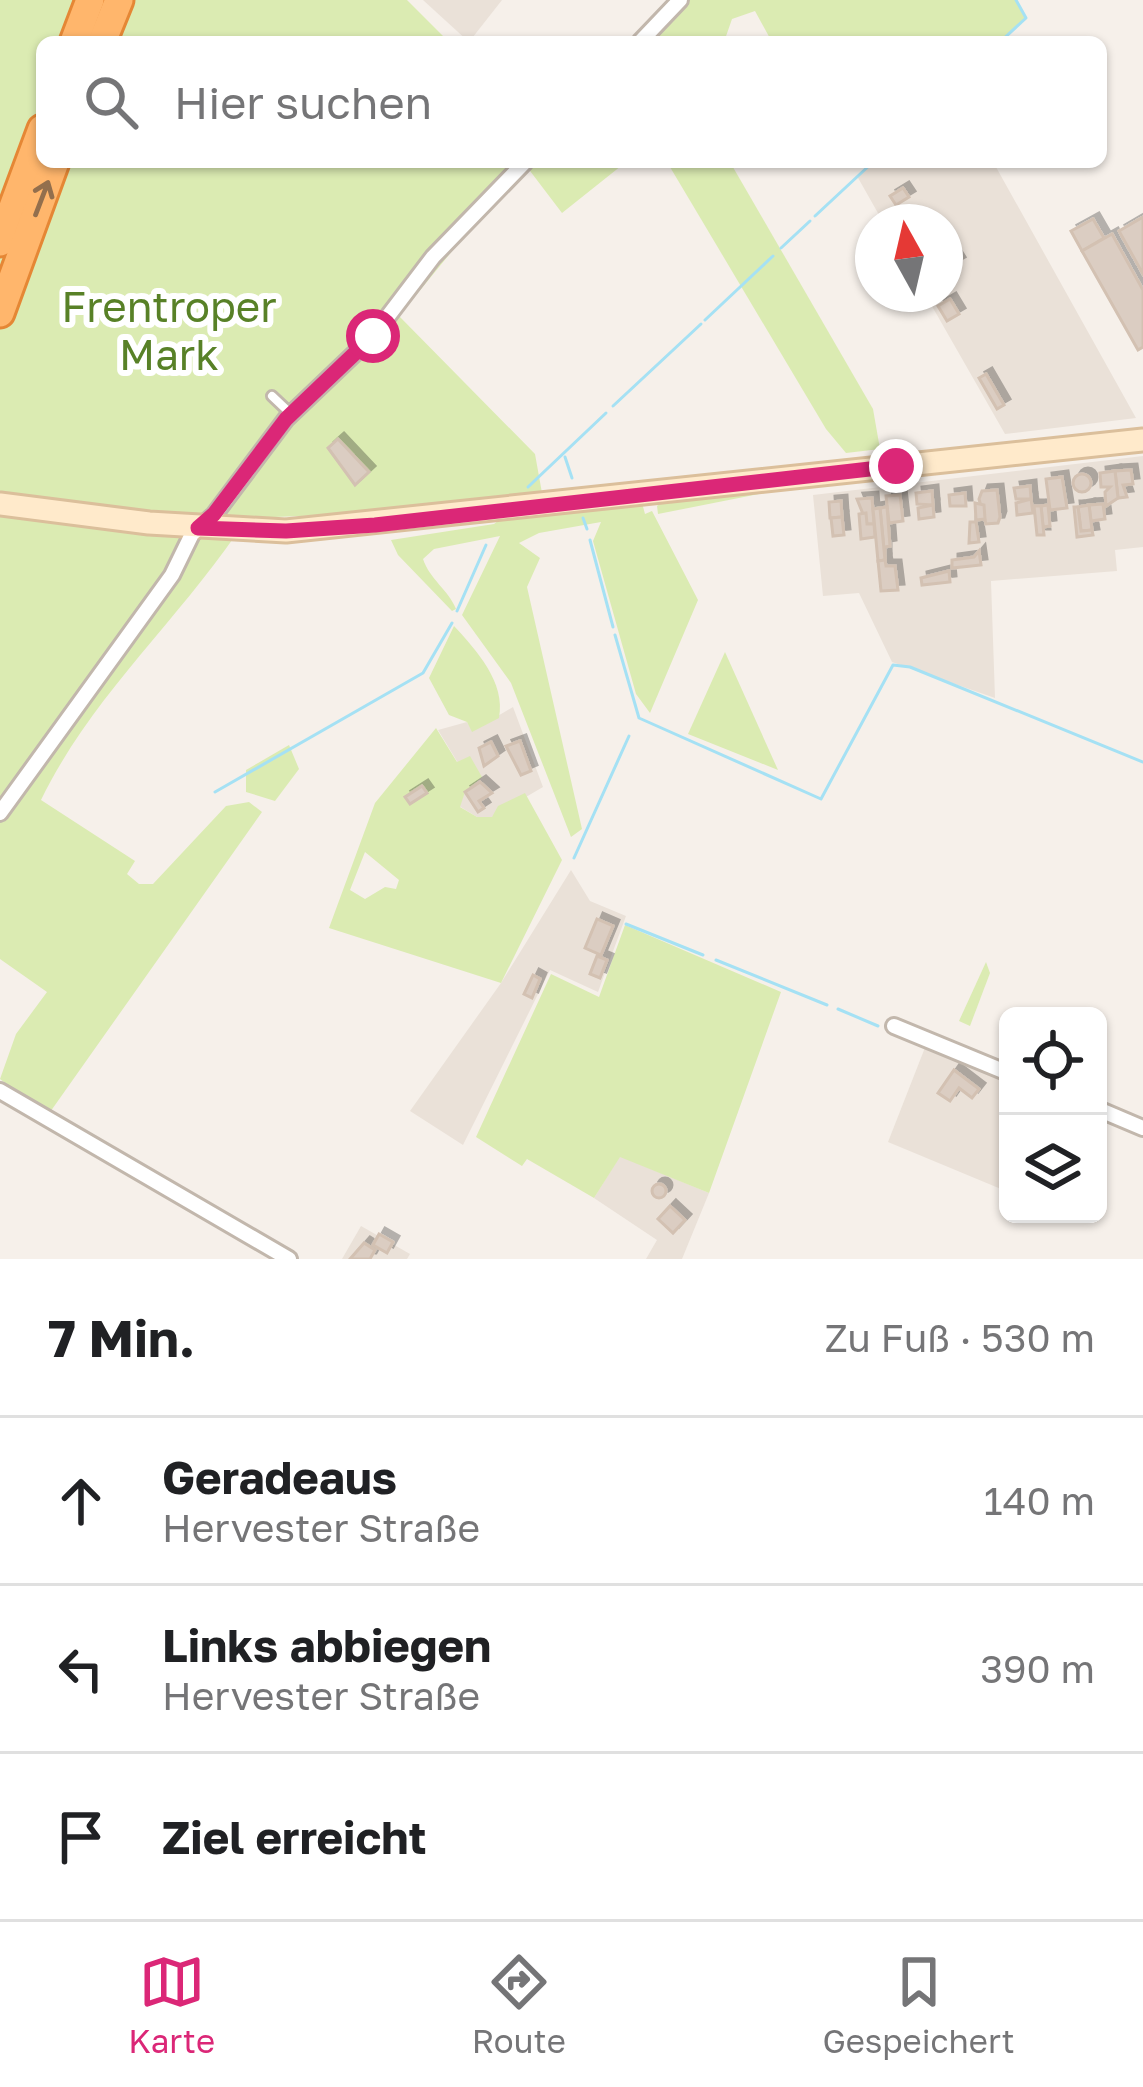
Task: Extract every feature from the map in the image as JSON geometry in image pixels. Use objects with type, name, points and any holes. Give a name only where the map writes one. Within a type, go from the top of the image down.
[{"type":"highway","points":[[76,36],[90,0]]},
{"type":"highway","points":[[104,36],[119,0]]},
{"type":"highway","points":[[0,242],[36,145]]},
{"type":"highway","points":[[0,313],[53,168]]},
{"type":"main road","points":[[0,504],[198,528],[286,531],[1143,440]]},
{"type":"street","points":[[646,36],[680,0]]},
{"type":"street","points":[[0,813],[161,590],[198,528],[291,414],[373,336],[433,257],[519,168]]},
{"type":"street","points":[[894,1027],[999,1069]]},
{"type":"street","points":[[0,1090],[289,1259]]},
{"type":"street","points":[[1107,1113],[1143,1127]]},
{"type":"lane","points":[[272,395],[291,414]]},
{"type":"shaded area","points":[[423,0],[502,0],[474,36],[462,36]]},
{"type":"shaded area","points":[[866,168],[997,168],[1136,418],[1005,434],[935,312],[963,312],[963,204],[873,204],[857,176]]},
{"type":"shaded area","points":[[1143,456],[1143,547],[1115,550],[1117,571],[991,581],[995,698],[892,662],[859,593],[823,596],[813,495]]},
{"type":"shaded area","points":[[513,707],[543,787],[492,817],[477,817],[459,806],[465,792],[458,763],[438,730],[467,722],[472,731]]},
{"type":"shaded area","points":[[571,870],[590,901],[626,916],[598,992],[550,970],[463,1145],[410,1111],[501,983]]},
{"type":"shaded area","points":[[926,1045],[999,1073],[999,1188],[888,1142]]},
{"type":"shaded area","points":[[620,1156],[709,1193],[682,1259],[646,1259],[657,1240],[594,1198]]},
{"type":"shaded area","points":[[361,1226],[410,1254],[407,1259],[342,1259]]},
{"type":"green space","name":"Frentroper Mark","points":[[0,0],[407,0],[443,36],[36,36],[36,168],[520,168],[399,316],[535,454],[542,493],[356,514],[247,518],[86,725],[41,800],[135,861],[127,874],[139,884],[153,884],[226,806],[249,802],[262,812],[48,1115],[0,1079],[16,1034],[47,992],[0,959]]},
{"type":"green space","points":[[680,0],[1016,0],[1026,18],[1006,36],[769,36],[755,11],[732,19],[726,36],[647,36]]},
{"type":"green space","name":"Frentroper Mark","points":[[528,168],[618,168],[562,213]]},
{"type":"green space","points":[[671,168],[733,168],[873,409],[880,449],[846,453],[826,429]]},
{"type":"green space","points":[[800,486],[658,514],[657,506],[665,500]]},
{"type":"green space","points":[[642,503],[645,514],[652,511],[698,600],[650,713],[636,694],[593,541],[601,522],[539,533],[519,543],[540,558],[527,587],[582,829],[571,837],[511,683],[462,615],[500,536],[434,549],[423,559],[453,602],[456,609],[452,611],[398,555],[391,540],[494,524],[502,518]]},
{"type":"green space","points":[[454,626],[487,667],[498,692],[499,718],[472,732],[467,722],[449,715],[429,678]]},
{"type":"green space","points":[[725,652],[778,770],[688,734]]},
{"type":"green space","points":[[436,728],[457,762],[470,756],[482,777],[465,792],[460,807],[477,817],[492,817],[498,806],[525,793],[562,860],[501,983],[329,928],[375,803]],"holes":[[[365,852],[399,880],[396,889],[385,887],[365,899],[350,890]]]},
{"type":"green space","points":[[289,745],[299,769],[275,801],[246,792],[246,770]]},
{"type":"green space","points":[[625,925],[781,992],[709,1193],[620,1157],[594,1198],[527,1159],[522,1166],[476,1137],[551,974],[599,997]]},
{"type":"green space","points":[[986,962],[990,973],[970,1026],[959,1021]]},
{"type":"building","points":[[903,188],[909,197],[895,204],[890,196]]},
{"type":"building","points":[[1143,217],[1143,274],[1119,231]]},
{"type":"building","points":[[1093,219],[1104,238],[1082,251],[1071,231]]},
{"type":"building","points":[[1112,234],[1143,290],[1143,347],[1138,350],[1082,251]]},
{"type":"building","points":[[986,374],[1004,405],[997,409],[979,378]]},
{"type":"building","points":[[338,439],[369,472],[355,485],[328,448]]},
{"type":"building","points":[[1131,470],[1133,484],[1123,485],[1127,497],[1118,498],[1115,471]]},
{"type":"building","points":[[1115,471],[1118,498],[1106,506],[1105,492],[1110,487],[1101,487],[1100,473]]},
{"type":"building","points":[[1082,474],[1091,483],[1082,492],[1073,483]]},
{"type":"building","points":[[1062,477],[1067,508],[1050,510],[1046,479]]},
{"type":"building","points":[[1030,486],[1031,499],[1016,499],[1014,488]]},
{"type":"building","points":[[997,490],[1000,517],[998,523],[986,524],[979,499],[982,491]]},
{"type":"building","points":[[932,491],[933,505],[917,504],[916,493]]},
{"type":"building","points":[[965,493],[966,506],[950,506],[949,495]]},
{"type":"building","points":[[900,495],[903,521],[889,523],[886,496]]},
{"type":"building","points":[[872,498],[874,524],[867,524],[857,499]]},
{"type":"building","points":[[1031,499],[1033,513],[1017,515],[1016,503]]},
{"type":"building","points":[[841,501],[842,517],[830,518],[829,502]]},
{"type":"building","points":[[975,503],[984,505],[985,519],[976,520]]},
{"type":"building","points":[[1103,504],[1105,519],[1091,521],[1089,505]]},
{"type":"building","points":[[933,505],[934,517],[919,519],[918,508]]},
{"type":"building","points":[[1048,505],[1050,526],[1043,527],[1041,506]]},
{"type":"building","points":[[1089,505],[1092,530],[1081,531],[1078,507]]},
{"type":"building","points":[[1034,506],[1041,506],[1044,535],[1037,535]]},
{"type":"building","points":[[887,507],[890,546],[885,547],[885,560],[880,508]]},
{"type":"building","points":[[1074,507],[1078,507],[1081,531],[1092,530],[1093,535],[1077,537]]},
{"type":"building","points":[[880,508],[885,560],[878,561],[873,509]]},
{"type":"building","points":[[866,513],[867,524],[874,524],[875,537],[861,539],[859,514]]},
{"type":"building","points":[[842,517],[844,535],[833,536],[831,518]]},
{"type":"building","points":[[970,522],[976,522],[979,542],[969,543]]},
{"type":"building","points":[[979,551],[981,565],[952,568],[952,560],[974,557]]},
{"type":"building","points":[[885,560],[886,566],[895,566],[898,590],[881,591],[878,561]]},
{"type":"building","points":[[949,571],[950,582],[922,585],[921,578]]},
{"type":"building","points":[[520,741],[531,771],[521,775],[506,746]]},
{"type":"building","points":[[491,742],[498,756],[484,766],[479,748]]},
{"type":"building","points":[[480,782],[492,793],[479,801],[484,808],[478,812],[465,792]]},
{"type":"building","points":[[422,786],[427,793],[410,804],[405,797]]},
{"type":"building","points":[[597,919],[613,926],[601,955],[585,948]]},
{"type":"building","points":[[597,956],[607,960],[600,978],[590,974]]},
{"type":"building","points":[[533,975],[540,979],[532,998],[524,994]]},
{"type":"building","points":[[954,1070],[979,1089],[972,1098],[959,1088],[950,1101],[938,1093]]},
{"type":"building","points":[[659,1184],[666,1191],[659,1198],[652,1191]]},
{"type":"building","points":[[670,1206],[685,1220],[673,1233],[658,1219]]},
{"type":"building","points":[[379,1234],[393,1242],[387,1253],[373,1245]]},
{"type":"building","points":[[364,1243],[375,1250],[370,1259],[350,1259]]},
{"type":"waterway","points":[[1006,36],[1026,18],[1016,0]]},
{"type":"waterway","points":[[815,216],[867,168]]},
{"type":"waterway","points":[[781,248],[810,221]]},
{"type":"waterway","points":[[705,320],[773,256]]},
{"type":"waterway","points":[[613,406],[701,324]]},
{"type":"waterway","points":[[528,487],[606,413]]},
{"type":"waterway","points":[[565,457],[572,478]]},
{"type":"waterway","points":[[583,518],[587,529]]},
{"type":"waterway","points":[[590,540],[613,627]]},
{"type":"waterway","points":[[457,611],[486,545]]},
{"type":"waterway","points":[[215,792],[423,673],[452,623]]},
{"type":"waterway","points":[[615,635],[639,718],[821,799],[893,665],[910,667],[1143,762]]},
{"type":"waterway","points":[[574,858],[629,736]]},
{"type":"waterway","points":[[626,924],[703,955]]},
{"type":"waterway","points":[[716,960],[827,1005]]},
{"type":"waterway","points":[[838,1009],[878,1026]]},
{"type":"route","points":[[373,336],[286,419],[214,514],[198,528],[286,531],[375,525],[896,466]]}]
